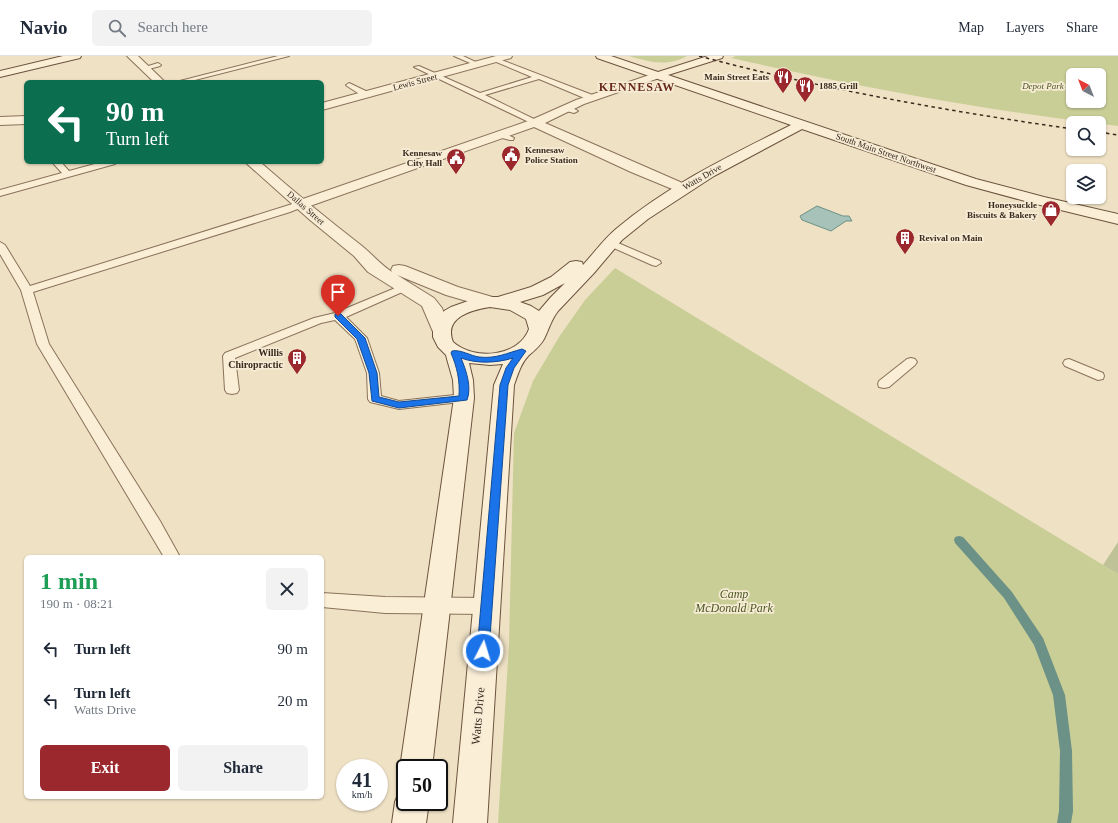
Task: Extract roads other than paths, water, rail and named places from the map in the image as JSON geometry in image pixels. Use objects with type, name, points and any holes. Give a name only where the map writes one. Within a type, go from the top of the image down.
[{"type":"main road","points":[[0,74],[76,56]]},
{"type":"main road","points":[[132,56],[158,80]]},
{"type":"main road","name":"Lewis Street","points":[[324,106],[507,56]]},
{"type":"main road","name":"South Main Street Northwest","points":[[601,56],[978,184],[1041,201],[1118,219]]},
{"type":"main road","points":[[302,204],[505,136],[570,110],[592,98],[718,56]]},
{"type":"main road","points":[[0,121],[24,120]]},
{"type":"main road","points":[[535,123],[631,170],[682,188]]},
{"type":"main road","name":"Watts Drive","points":[[496,302],[532,293],[557,281],[611,243],[649,212],[682,188],[732,159],[802,124]]},
{"type":"main road","name":"Dallas Street","points":[[254,164],[360,253],[374,268],[428,302],[433,308],[441,330]]},
{"type":"main road","name":"Watts Drive","points":[[538,331],[541,322],[551,306],[584,274],[611,243]]},
{"type":"main road","name":"Dallas Street","points":[[360,253],[452,291],[496,302]]},
{"type":"main road","points":[[496,302],[513,305],[524,309],[535,319],[538,331],[530,345],[522,351],[509,356],[480,360],[455,353],[447,346],[442,338],[441,330],[445,322],[452,314],[463,308],[476,304],[496,302]]},
{"type":"main road","name":"Watts Drive","points":[[470,823],[504,385],[510,368],[522,351]]},
{"type":"main road","points":[[417,759],[464,398],[462,370],[455,353]]},
{"type":"main road","points":[[410,823],[411,811]]},
{"type":"lane","points":[[187,80],[286,56]]},
{"type":"lane","points":[[457,56],[478,65]]},
{"type":"lane","points":[[496,60],[592,98]]},
{"type":"lane","points":[[145,68],[158,65]]},
{"type":"lane","points":[[417,67],[479,95],[535,123]]},
{"type":"lane","points":[[479,95],[539,77]]},
{"type":"lane","points":[[349,85],[367,95]]},
{"type":"lane","points":[[58,164],[67,174]]},
{"type":"lane","points":[[0,193],[104,164]]},
{"type":"lane","points":[[27,290],[287,210],[302,204]]},
{"type":"lane","points":[[611,243],[656,263]]},
{"type":"lane","points":[[0,245],[27,290],[43,344],[171,555]]},
{"type":"lane","points":[[232,390],[229,356],[318,320],[338,316],[405,287]]},
{"type":"lane","points":[[338,316],[361,338],[373,373],[375,399],[399,405],[464,398]]},
{"type":"lane","points":[[884,384],[911,362]]},
{"type":"lane","points":[[1069,363],[1098,376]]},
{"type":"lane","points":[[324,600],[385,605],[487,606]]},
{"type":"water","points":[[817,206],[843,216],[849,216],[852,221],[846,221],[831,231],[802,220],[800,216]]},
{"type":"waterway","points":[[959,540],[1008,595],[1039,642],[1059,695],[1066,751],[1066,811],[1064,823]]},
{"type":"railway","points":[[699,56],[838,89],[932,107],[1066,128]]},
{"type":"railway","points":[[1106,133],[1118,135]]},
{"type":"place","name":"Main Street Eats","points":[[783,94]]},
{"type":"place","name":"1885 Grill","points":[[805,103]]},
{"type":"place","name":"Kennesaw Police Station","points":[[511,172]]},
{"type":"place","name":"Kennesaw City Hall","points":[[456,175]]},
{"type":"place","name":"Honeysuckle Biscuits & Bakery","points":[[1051,227]]},
{"type":"place","name":"Revival on Main","points":[[905,255]]},
{"type":"place","name":"Willis Chiropractic","points":[[297,375]]},
{"type":"district","name":"KENNESAW","points":[[637,87]]},
{"type":"park label","name":"Depot Park","points":[[1043,86]]},
{"type":"park label","name":"Camp McDonald Park","points":[[734,601]]}]
